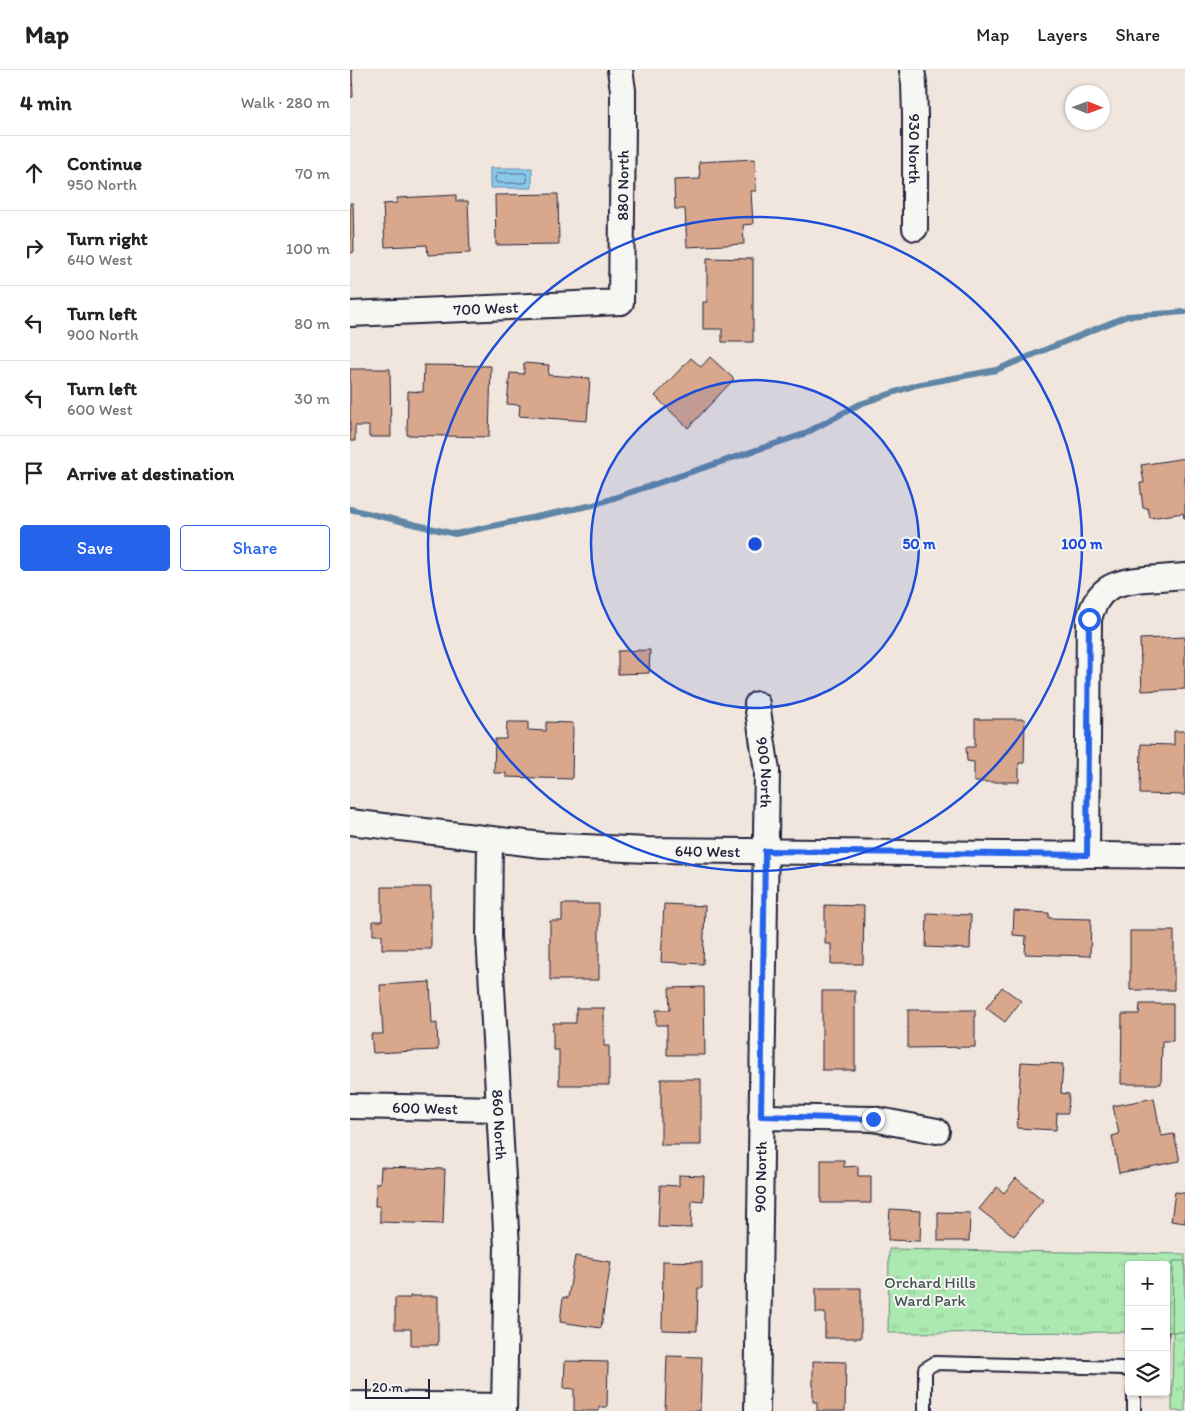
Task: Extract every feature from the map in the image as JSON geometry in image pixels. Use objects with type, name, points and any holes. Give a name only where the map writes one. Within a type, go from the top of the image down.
[{"type":"street","name":"880 North","points":[[620,70],[623,90],[622,302]]},
{"type":"street","name":"930 North","points":[[912,70],[915,116],[915,228]]},
{"type":"street","name":"700 West","points":[[350,314],[622,302]]},
{"type":"street","points":[[1087,855],[1089,619],[1092,606],[1100,594],[1108,587],[1128,581],[1185,576]]},
{"type":"street","name":"900 North","points":[[757,704],[767,770],[757,1411]]},
{"type":"street","name":"640 West","points":[[350,822],[563,846],[657,850],[1185,856]]},
{"type":"street","name":"860 North","points":[[490,839],[489,936],[507,1246],[504,1408]]},
{"type":"street","name":"600 West","points":[[350,1106],[499,1109]]},
{"type":"street","points":[[761,1116],[873,1119],[936,1131]]},
{"type":"street","points":[[350,1404],[504,1408]]},
{"type":"lane","points":[[925,1411],[925,1369],[935,1363],[1125,1369]]},
{"type":"lane","points":[[1134,1396],[1134,1411]]},
{"type":"green space","name":"Orchard Hills Ward Park","points":[[889,1249],[1185,1254],[1185,1411],[1172,1411],[1173,1332],[1170,1332],[1170,1261],[1125,1261],[1125,1332],[888,1333]]},
{"type":"green space","points":[[1173,1261],[1185,1261],[1185,1332],[1172,1332]]},
{"type":"water","points":[[490,168],[532,168],[532,188],[490,188]]},
{"type":"building","points":[[350,70],[352,70],[353,97],[350,97]]},
{"type":"building","points":[[755,159],[756,191],[751,191],[753,224],[743,225],[744,244],[687,247],[685,209],[675,209],[674,180],[700,179],[699,162]]},
{"type":"building","points":[[558,194],[559,244],[496,245],[495,195]]},
{"type":"building","points":[[456,195],[456,201],[468,201],[470,253],[428,255],[427,245],[385,247],[383,204],[397,203],[397,198]]},
{"type":"building","points":[[350,203],[353,203],[354,252],[350,253]]},
{"type":"building","points":[[707,258],[753,259],[753,342],[722,342],[722,329],[703,329],[703,302],[707,302]]},
{"type":"building","points":[[710,357],[734,379],[688,428],[655,396],[691,358],[701,367]]},
{"type":"building","points":[[524,363],[549,365],[548,375],[590,378],[587,421],[519,416],[520,405],[507,404],[510,373],[524,374]]},
{"type":"building","points":[[424,365],[491,366],[489,437],[407,435],[408,391],[423,392]]},
{"type":"building","points":[[350,369],[390,369],[391,437],[369,437],[369,426],[355,426],[355,441],[350,441]]},
{"type":"building","points":[[1185,458],[1185,518],[1183,513],[1150,518],[1148,508],[1143,508],[1140,483],[1144,483],[1141,465]]},
{"type":"building","points":[[1185,637],[1185,689],[1142,691],[1140,639]]},
{"type":"building","points":[[650,650],[649,673],[618,674],[618,651]]},
{"type":"building","points":[[975,719],[1025,719],[1024,763],[1019,763],[1019,782],[974,782],[974,762],[967,761],[966,747],[975,747]]},
{"type":"building","points":[[507,722],[528,722],[528,730],[546,731],[546,722],[573,723],[572,779],[506,777],[506,773],[494,773],[495,739],[506,739]]},
{"type":"building","points":[[1174,731],[1185,731],[1185,795],[1140,794],[1141,744],[1174,745]]},
{"type":"building","points":[[382,887],[431,887],[431,949],[382,949],[382,935],[373,935],[373,921],[382,921]]},
{"type":"building","points":[[562,904],[599,904],[599,980],[550,980],[550,921],[562,921]]},
{"type":"building","points":[[664,904],[705,906],[703,964],[661,962]]},
{"type":"building","points":[[825,905],[864,906],[863,964],[831,964],[831,944],[825,944]]},
{"type":"building","points":[[1014,911],[1049,913],[1049,918],[1091,919],[1090,956],[1025,954],[1026,936],[1013,935]]},
{"type":"building","points":[[927,913],[971,915],[970,949],[926,947]]},
{"type":"building","points":[[1130,931],[1174,931],[1174,990],[1130,990]]},
{"type":"building","points":[[430,982],[432,1024],[437,1023],[438,1050],[373,1053],[371,1034],[383,1034],[380,985]]},
{"type":"building","points":[[704,987],[705,1055],[667,1055],[667,1025],[656,1025],[656,1010],[670,1010],[669,988]]},
{"type":"building","points":[[1002,987],[1021,1001],[1005,1022],[986,1008]]},
{"type":"building","points":[[822,991],[855,991],[855,1070],[822,1070]]},
{"type":"building","points":[[1140,1004],[1173,1004],[1173,1041],[1162,1041],[1161,1084],[1121,1084],[1122,1014],[1139,1014]]},
{"type":"building","points":[[576,1008],[604,1008],[604,1046],[609,1046],[609,1085],[559,1085],[559,1050],[553,1050],[553,1023],[576,1023]]},
{"type":"building","points":[[908,1010],[975,1010],[975,1047],[908,1048]]},
{"type":"building","points":[[1021,1062],[1063,1064],[1061,1093],[1069,1094],[1068,1113],[1057,1113],[1056,1130],[1017,1128]]},
{"type":"building","points":[[661,1079],[701,1079],[701,1145],[661,1145]]},
{"type":"building","points":[[1154,1098],[1161,1136],[1174,1134],[1180,1161],[1119,1173],[1112,1136],[1119,1134],[1113,1106]]},
{"type":"building","points":[[821,1160],[844,1160],[844,1167],[858,1166],[858,1176],[871,1176],[871,1203],[821,1203]]},
{"type":"building","points":[[381,1167],[445,1169],[443,1224],[380,1222],[380,1206],[375,1206],[376,1183],[380,1183]]},
{"type":"building","points":[[679,1175],[704,1176],[703,1201],[692,1200],[691,1228],[658,1227],[660,1185],[679,1186]]},
{"type":"building","points":[[1016,1178],[1043,1200],[1014,1236],[979,1209],[997,1187],[1004,1193]]},
{"type":"building","points":[[1175,1192],[1185,1193],[1185,1223],[1171,1221]]},
{"type":"building","points":[[890,1209],[921,1211],[920,1241],[888,1240]]},
{"type":"building","points":[[938,1212],[970,1213],[969,1241],[938,1241]]},
{"type":"building","points":[[575,1256],[611,1262],[601,1328],[560,1322],[563,1297],[568,1298]]},
{"type":"building","points":[[663,1261],[702,1262],[702,1288],[698,1288],[697,1331],[662,1330]]},
{"type":"building","points":[[816,1288],[861,1288],[861,1338],[825,1338],[825,1313],[816,1313]]},
{"type":"building","points":[[410,1296],[438,1296],[438,1345],[411,1345],[411,1329],[395,1329],[395,1298],[410,1298]]},
{"type":"building","points":[[667,1356],[702,1357],[700,1411],[665,1411]]},
{"type":"building","points":[[565,1361],[608,1362],[607,1407],[599,1407],[599,1411],[574,1411],[574,1389],[564,1388]]},
{"type":"building","points":[[813,1361],[846,1362],[845,1411],[817,1411],[817,1402],[813,1402]]},
{"type":"waterway","points":[[350,509],[455,534],[593,505],[804,434],[860,404],[916,385],[996,370],[1127,316],[1185,312]]},
{"type":"route","points":[[873,1119],[761,1116],[765,851],[1087,855],[1089,619]]}]
